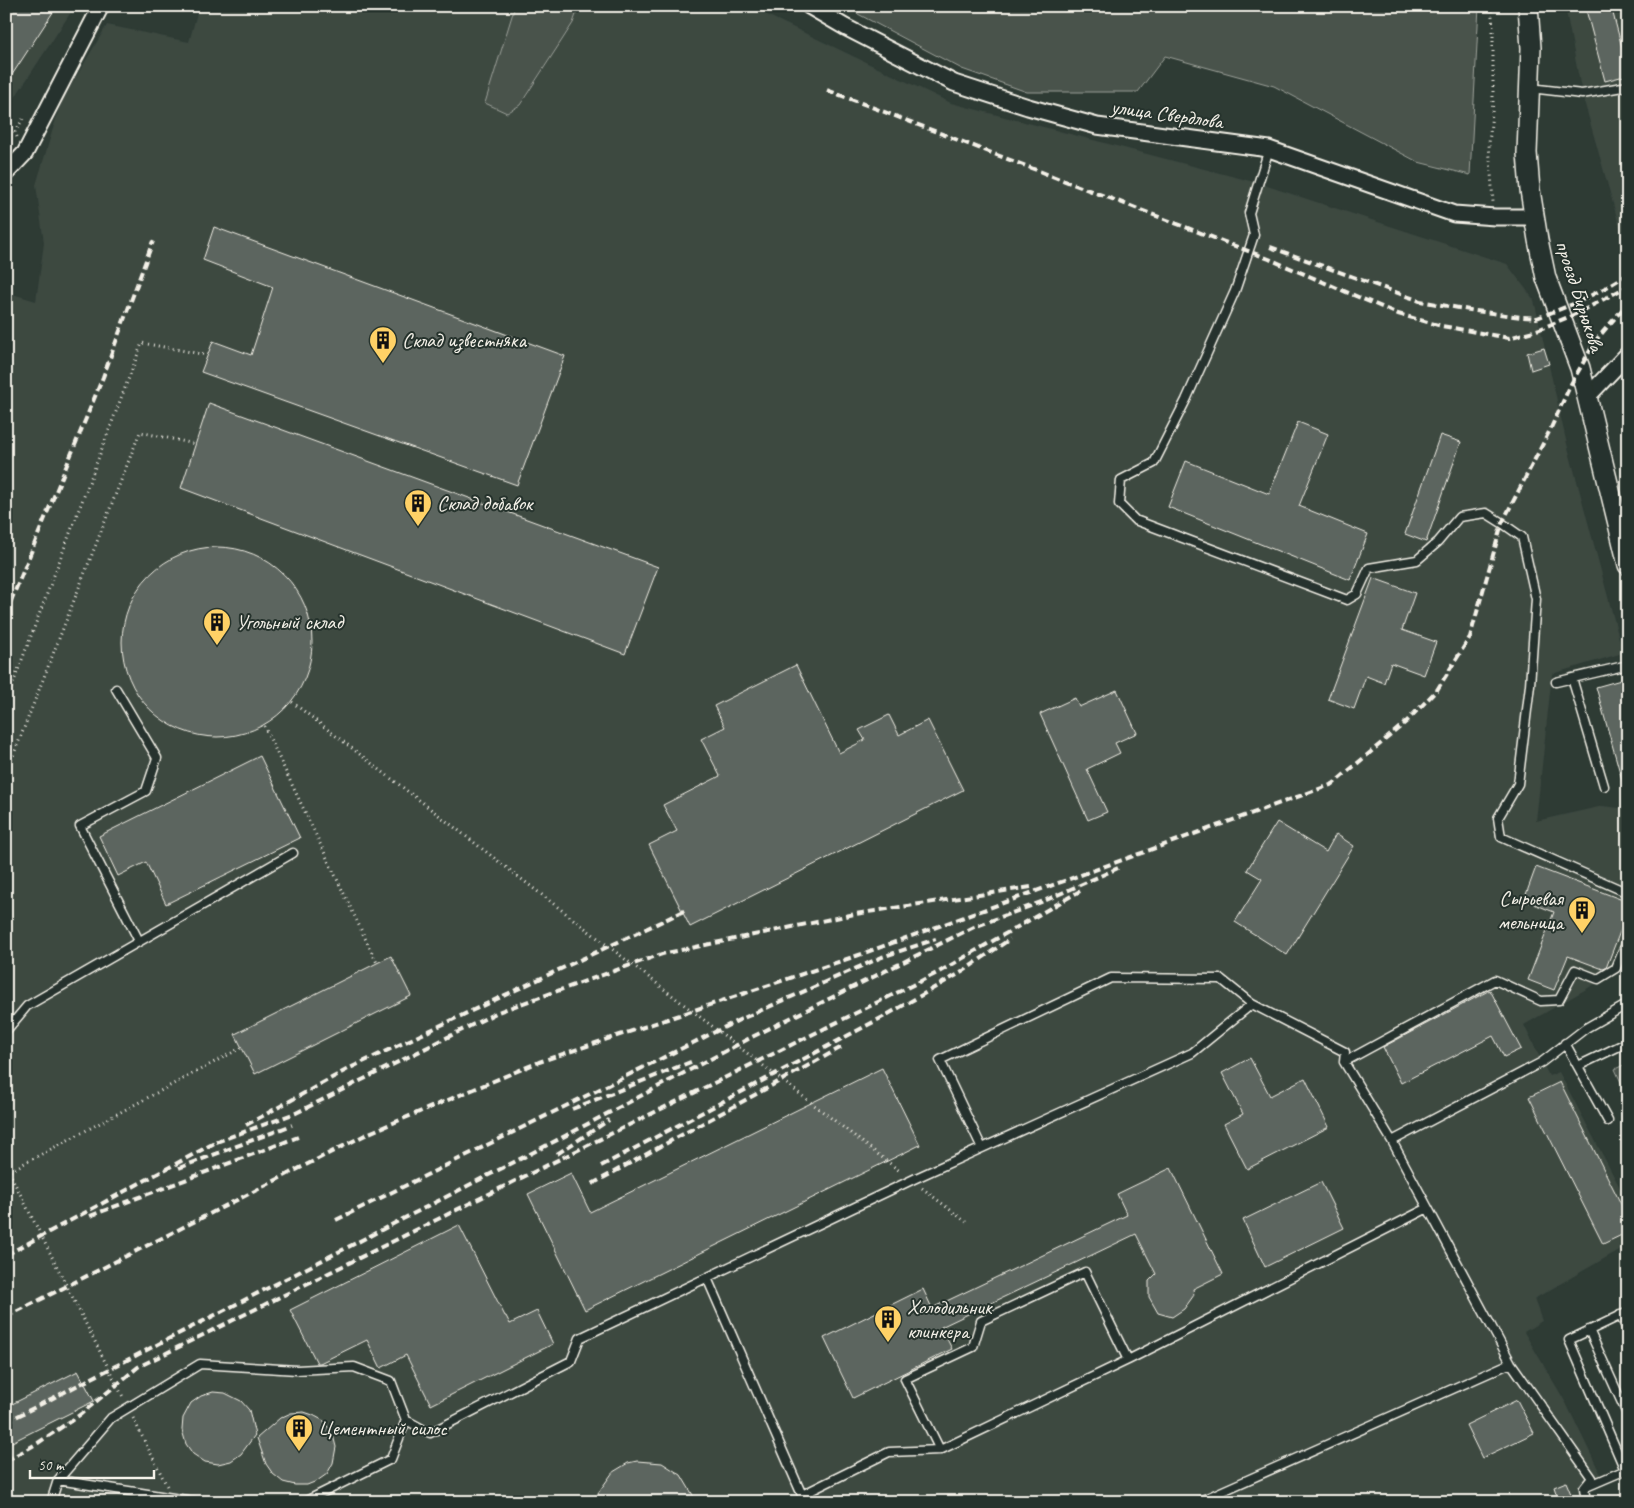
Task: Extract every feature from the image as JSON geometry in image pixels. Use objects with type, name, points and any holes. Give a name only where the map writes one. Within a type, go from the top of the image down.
[{"type":"street","points":[[6,173],[25,153],[101,6]]},
{"type":"street","name":"улица Свердлова","points":[[809,6],[954,83],[1028,107],[1097,126],[1269,149],[1454,214],[1534,217]]},
{"type":"street","name":"проезд Бирюкова","points":[[1528,6],[1531,48],[1527,152],[1534,217],[1546,278],[1580,368],[1588,396],[1627,557]]},
{"type":"street","points":[[1588,396],[1628,354]]},
{"type":"lane","points":[[1530,88],[1582,94],[1628,86]]},
{"type":"lane","points":[[1269,149],[1249,213],[1254,234],[1235,291],[1186,400],[1154,463],[1121,480],[1119,504],[1135,520],[1346,600],[1357,594],[1368,568],[1417,560],[1438,542],[1459,517],[1486,513],[1522,538],[1536,599],[1536,609],[1530,685],[1518,784],[1498,818],[1502,837],[1628,893]]},
{"type":"lane","points":[[1556,682],[1628,665]]},
{"type":"lane","points":[[1572,678],[1604,786]]},
{"type":"lane","points":[[116,689],[157,758],[146,791],[80,826],[139,941]]},
{"type":"lane","points":[[6,1031],[27,1006],[293,853]]},
{"type":"lane","points":[[1344,1062],[1495,980],[1541,1001],[1559,1000],[1575,970],[1598,979],[1616,968],[1628,939]]},
{"type":"lane","points":[[982,1148],[940,1060],[1111,978],[1221,979],[1252,1004],[1345,1052],[1344,1062],[1392,1141],[1511,1364],[1592,1478],[1584,1488],[1586,1502]]},
{"type":"lane","points":[[51,1502],[58,1480],[110,1418],[200,1364],[297,1370],[354,1367],[391,1380],[406,1420],[430,1433],[571,1361],[580,1338],[982,1148],[1192,1052],[1252,1004]]},
{"type":"lane","points":[[1392,1141],[1542,1062],[1586,1028],[1628,1004]]},
{"type":"lane","points":[[1578,1066],[1628,1042]]},
{"type":"lane","points":[[1565,1043],[1608,1121]]},
{"type":"lane","points":[[707,1278],[802,1495],[889,1452],[940,1450],[1128,1360],[1428,1208]]},
{"type":"lane","points":[[940,1450],[905,1380],[973,1347],[981,1321],[1086,1272],[1128,1360]]},
{"type":"lane","points":[[1584,1488],[1626,1470],[1569,1340],[1624,1314],[1628,1331]]},
{"type":"lane","points":[[1589,1330],[1628,1416]]},
{"type":"lane","points":[[1198,1502],[1511,1364]]},
{"type":"lane","points":[[304,1502],[391,1459],[406,1420]]},
{"type":"lane","points":[[58,1480],[199,1502]]},
{"type":"path","points":[[1491,6],[1494,27],[1493,102],[1489,144],[1495,217]]},
{"type":"path","points":[[6,702],[142,343],[207,355]]},
{"type":"path","points":[[6,774],[140,432],[195,444]]},
{"type":"path","points":[[292,702],[903,1174]]},
{"type":"path","points":[[264,726],[377,963]]},
{"type":"path","points":[[126,1404],[8,1172],[241,1048]]},
{"type":"path","points":[[919,1186],[966,1222]]},
{"type":"path","points":[[130,1412],[171,1493]]},
{"type":"shaded area","points":[[6,6],[75,6],[14,99],[6,106]]},
{"type":"shaded area","points":[[199,6],[515,6],[486,103],[507,113],[521,105],[573,23],[579,6],[748,6],[951,103],[1258,183],[1507,264],[1534,300],[1566,440],[1623,653],[1552,674],[1536,821],[1603,806],[1628,809],[1628,965],[1524,1025],[1549,1076],[1559,1072],[1628,1203],[1628,1245],[1534,1299],[1542,1321],[1524,1332],[1566,1403],[1601,1475],[1583,1481],[1586,1494],[1565,1502],[6,1502],[6,292],[36,301],[44,243],[36,185],[61,102],[107,25],[189,42]]},
{"type":"shaded area","points":[[515,6],[579,6],[573,23],[520,105],[507,113],[485,103]]},
{"type":"shaded area","points":[[847,6],[1479,6],[1470,175],[1418,162],[1274,86],[1165,56],[1138,92],[1027,92],[962,69],[858,14]]},
{"type":"shaded area","points":[[1565,6],[1628,6],[1628,229],[1621,232],[1582,94]]},
{"type":"shaded area","points":[[1628,1063],[1628,1098],[1615,1069]]},
{"type":"building","points":[[11,6],[57,6],[6,84],[6,13]]},
{"type":"building","points":[[1585,6],[1611,6],[1628,75],[1605,81]]},
{"type":"building","name":"Склад известняка","points":[[214,227],[565,356],[517,485],[201,372],[213,341],[251,355],[273,287],[203,260]]},
{"type":"building","points":[[1544,348],[1549,364],[1531,370],[1527,353]]},
{"type":"building","name":"Склад добавок","points":[[209,403],[658,567],[625,654],[181,488]]},
{"type":"building","points":[[1298,422],[1328,434],[1299,506],[1368,534],[1350,580],[1168,507],[1186,461],[1269,494]]},
{"type":"building","points":[[1440,435],[1461,442],[1426,542],[1405,534]]},
{"type":"building","name":"Угольный склад","points":[[226,547],[236,548],[262,558],[278,568],[291,581],[305,605],[311,623],[311,661],[305,679],[291,703],[278,716],[254,730],[236,736],[208,737],[198,736],[172,726],[156,716],[143,703],[129,679],[123,661],[122,633],[123,623],[133,597],[143,581],[156,568],[180,554],[198,548]]},
{"type":"building","points":[[1373,578],[1415,593],[1402,630],[1436,642],[1424,675],[1391,663],[1384,683],[1366,676],[1354,709],[1328,699]]},
{"type":"building","points":[[796,665],[839,753],[865,740],[859,730],[889,715],[899,735],[928,720],[963,790],[690,927],[649,845],[677,831],[663,805],[720,776],[701,739],[725,727],[714,706]]},
{"type":"building","points":[[1628,678],[1628,786],[1624,787],[1596,687]]},
{"type":"building","points":[[1117,690],[1137,733],[1115,743],[1120,753],[1087,769],[1107,812],[1088,820],[1040,714],[1075,698],[1079,707]]},
{"type":"building","points":[[260,756],[300,838],[166,904],[146,862],[118,876],[99,836]]},
{"type":"building","points":[[1277,822],[1326,852],[1336,834],[1354,846],[1287,955],[1235,922],[1262,879],[1247,870]]},
{"type":"building","name":"Сырьевая мельница","points":[[1536,867],[1628,902],[1628,911],[1606,968],[1603,969],[1568,956],[1554,990],[1528,980],[1554,912],[1524,900]]},
{"type":"building","points":[[391,956],[411,996],[255,1074],[235,1034]]},
{"type":"building","name":"Сырьевая мельница","points":[[1490,990],[1521,1049],[1504,1057],[1493,1036],[1401,1083],[1383,1047]]},
{"type":"building","points":[[1250,1058],[1270,1096],[1305,1078],[1329,1127],[1247,1169],[1224,1124],[1243,1114],[1222,1073]]},
{"type":"building","points":[[882,1068],[920,1145],[585,1310],[528,1194],[571,1173],[590,1212]]},
{"type":"building","points":[[1560,1082],[1628,1218],[1628,1232],[1603,1244],[1529,1097]]},
{"type":"building","points":[[1171,1168],[1223,1274],[1193,1289],[1194,1295],[1184,1309],[1172,1317],[1158,1313],[1149,1297],[1149,1281],[1156,1274],[1136,1234],[941,1327],[952,1349],[853,1398],[824,1338],[923,1289],[932,1308],[1127,1215],[1117,1194]]},
{"type":"building","points":[[1321,1182],[1344,1228],[1265,1267],[1243,1220]]},
{"type":"building","points":[[459,1225],[510,1324],[537,1311],[553,1344],[431,1405],[406,1355],[381,1368],[367,1340],[317,1363],[290,1310]]},
{"type":"building","points":[[78,1371],[94,1401],[6,1445],[6,1407]]},
{"type":"building","points":[[213,1392],[225,1393],[241,1401],[249,1410],[255,1435],[241,1454],[231,1461],[218,1464],[205,1462],[193,1454],[186,1444],[182,1430],[183,1418],[191,1403],[201,1396]]},
{"type":"building","points":[[1517,1400],[1534,1433],[1482,1458],[1466,1425]]},
{"type":"building","name":"Цементный силос","points":[[304,1412],[324,1421],[333,1435],[336,1447],[333,1463],[327,1474],[307,1485],[295,1485],[283,1482],[273,1474],[266,1464],[257,1438],[280,1418],[291,1413]]},
{"type":"building","points":[[637,1461],[662,1463],[681,1475],[697,1502],[597,1502],[598,1493],[613,1472],[628,1463]]},
{"type":"building","points":[[1566,1482],[1571,1494],[1558,1499],[1554,1487]]},
{"type":"railway","points":[[827,90],[1269,259],[1398,314],[1442,326],[1509,338],[1540,329],[1580,312],[1628,286]]},
{"type":"railway","points":[[6,613],[103,377],[153,241]]},
{"type":"railway","points":[[1270,247],[1420,301],[1522,317],[1537,318],[1576,303],[1628,274]]},
{"type":"railway","points":[[6,1317],[369,1133],[539,1062],[856,956],[1333,784],[1406,722],[1437,690],[1470,637],[1502,523],[1550,430],[1571,384],[1596,340],[1628,303]]},
{"type":"railway","points":[[6,1422],[565,1136],[752,1037],[974,927],[1044,901],[1118,868]]},
{"type":"railway","points":[[216,1142],[296,1113],[498,1012],[662,954],[855,914],[1031,887]]},
{"type":"railway","points":[[6,1461],[38,1443],[81,1414],[138,1367],[937,973],[1080,891]]},
{"type":"railway","points":[[246,1125],[350,1068],[686,910]]},
{"type":"railway","points":[[336,1220],[739,1020],[882,957],[936,939]]},
{"type":"railway","points":[[601,1166],[883,1017],[962,972],[1010,939]]},
{"type":"railway","points":[[592,1184],[842,1047]]},
{"type":"railway","points":[[572,1109],[693,1061]]},
{"type":"railway","points":[[557,1154],[609,1120]]},
{"type":"railway","points":[[179,1168],[292,1125]]},
{"type":"railway","points":[[90,1216],[298,1137]]},
{"type":"railway","points":[[6,1255],[222,1139]]},
{"type":"place","name":"Склад известняка","points":[[383,364]]},
{"type":"place","name":"Склад добавок","points":[[418,527]]},
{"type":"place","name":"Угольный склад","points":[[217,646]]},
{"type":"place","name":"Сырьевая мельница","points":[[1582,934]]},
{"type":"place","name":"Холодильник клинкера","points":[[888,1343]]},
{"type":"place","name":"Цементный силос","points":[[299,1452]]}]
